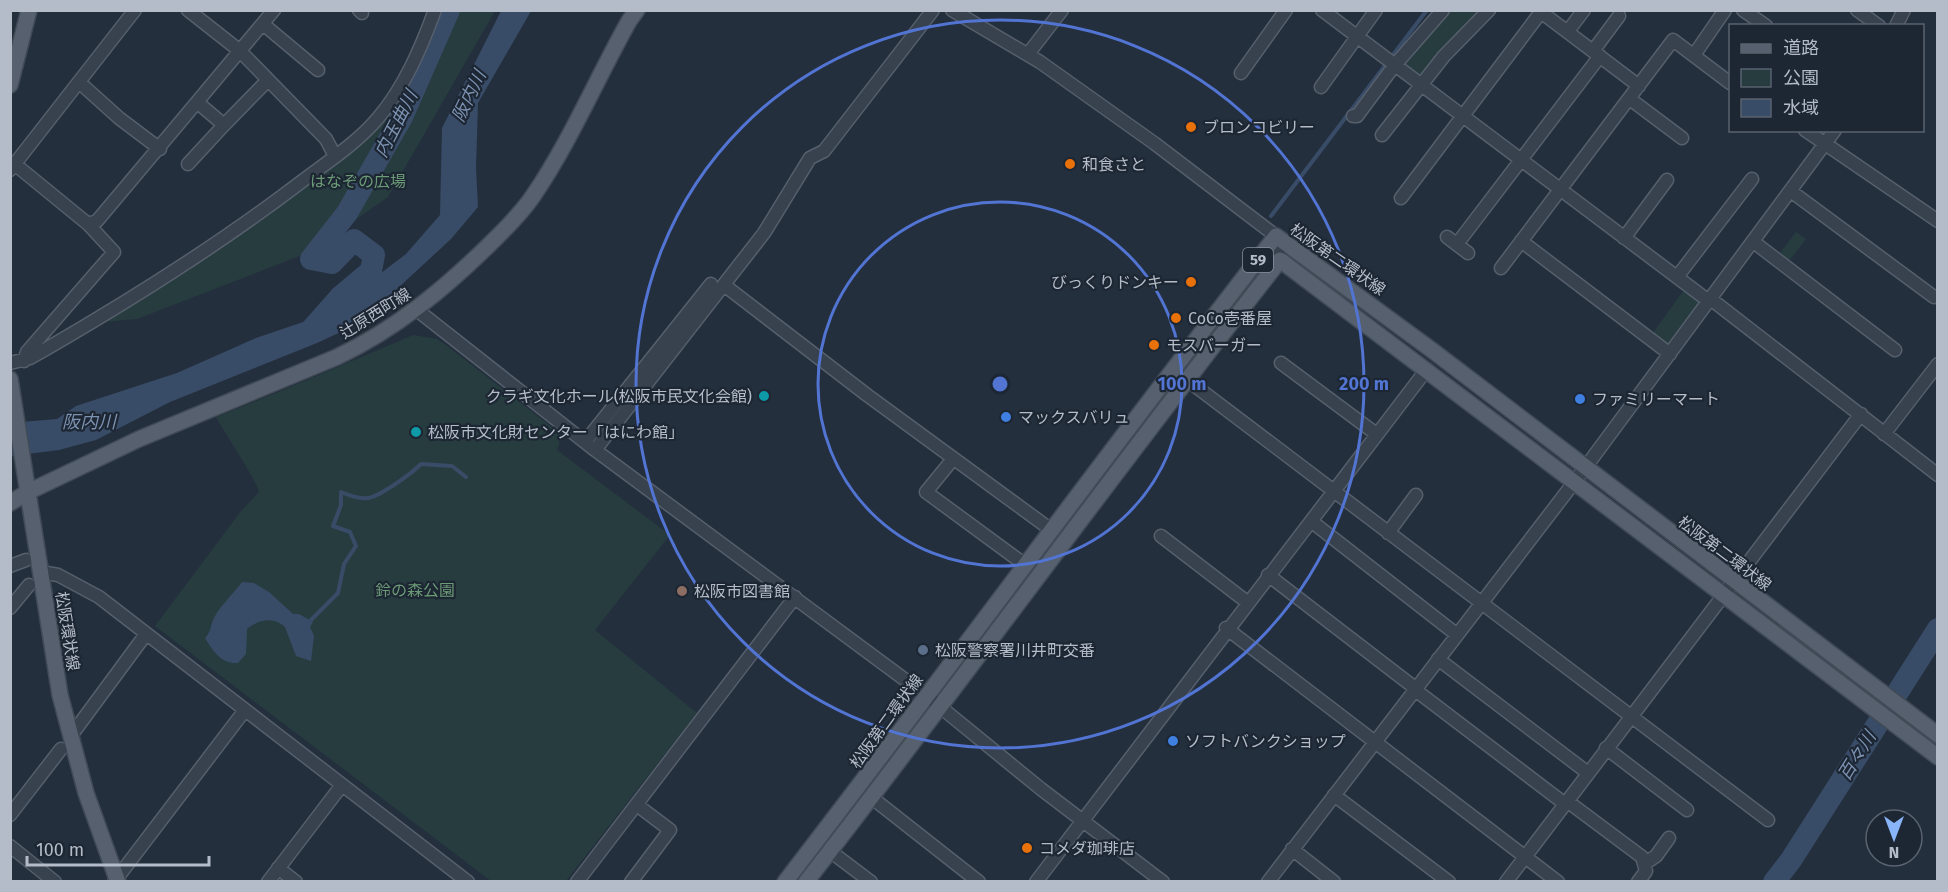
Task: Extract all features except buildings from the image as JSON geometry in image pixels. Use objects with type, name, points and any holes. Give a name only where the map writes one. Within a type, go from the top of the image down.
[{"type":"main road","points":[[11,84],[29,10]]},
{"type":"main road","name":"辻原西町線","points":[[10,503],[27,486],[338,357],[369,342],[417,310],[471,263],[527,206],[555,160],[637,10]]},
{"type":"main road","name":"松阪第二環状線","points":[[785,882],[1024,564],[1276,236],[1433,351],[1732,581],[1938,735]]},
{"type":"main road","name":"松阪第二環状線","points":[[806,882],[941,707],[1186,379],[1280,260],[1938,757]]},
{"type":"main road","name":"松阪環状線","points":[[10,379],[66,743],[116,881]]},
{"type":"street","points":[[24,361],[27,352],[114,252],[88,224],[14,168],[135,10]]},
{"type":"street","points":[[188,10],[240,51],[326,139],[335,156]]},
{"type":"street","points":[[88,224],[97,221],[160,149],[274,10]]},
{"type":"street","points":[[10,363],[24,361],[100,318],[192,261],[335,156],[376,121],[394,98],[417,54],[435,10]]},
{"type":"street","points":[[595,450],[764,233],[810,158],[824,151],[933,10]]},
{"type":"street","points":[[952,10],[1028,54],[1154,143],[1276,236],[1280,260]]},
{"type":"street","points":[[1028,54],[1062,10]]},
{"type":"street","points":[[1241,72],[1286,10]]},
{"type":"street","points":[[1322,10],[1461,117],[1861,414],[1938,475]]},
{"type":"street","points":[[1321,87],[1376,10]]},
{"type":"street","points":[[1353,116],[1357,116],[1390,63],[1443,10]]},
{"type":"street","points":[[1382,135],[1456,42],[1489,10]]},
{"type":"street","points":[[1568,32],[1584,10]]},
{"type":"street","points":[[1694,55],[1725,10]]},
{"type":"street","points":[[1743,10],[1763,24]]},
{"type":"street","points":[[1857,10],[1876,24]]},
{"type":"street","points":[[1897,24],[1904,10]]},
{"type":"street","points":[[1401,198],[1541,12],[1546,12],[1568,32],[1639,86]]},
{"type":"street","points":[[1468,253],[1452,240],[1520,161],[1597,54],[1619,16]]},
{"type":"street","points":[[263,24],[318,70]]},
{"type":"street","points":[[1501,268],[1673,40],[1729,81]]},
{"type":"street","points":[[188,164],[268,80]]},
{"type":"street","points":[[79,82],[119,118],[160,149]]},
{"type":"street","points":[[1630,99],[1682,138]]},
{"type":"street","points":[[197,102],[224,125]]},
{"type":"street","points":[[1808,132],[1938,221]]},
{"type":"street","points":[[1268,882],[1574,483],[1755,243],[1834,132]]},
{"type":"street","points":[[1677,278],[1752,179]]},
{"type":"street","points":[[1624,238],[1667,180]]},
{"type":"street","points":[[1792,192],[1934,297]]},
{"type":"street","points":[[1521,242],[1670,354]]},
{"type":"street","points":[[1755,243],[1895,350]]},
{"type":"street","points":[[585,442],[711,284]]},
{"type":"street","points":[[724,285],[1050,530]]},
{"type":"street","points":[[417,310],[595,450],[927,696],[1163,882]]},
{"type":"street","points":[[1281,363],[1375,433]]},
{"type":"street","points":[[1884,434],[1938,364]]},
{"type":"street","points":[[1036,882],[1226,628],[1311,521],[1375,433],[1426,369]]},
{"type":"street","points":[[1186,379],[1768,820]]},
{"type":"street","points":[[1506,882],[1732,581],[1861,414]]},
{"type":"street","points":[[953,459],[926,492],[1024,564]]},
{"type":"street","points":[[1388,533],[1416,495]]},
{"type":"street","points":[[1311,521],[1456,634]]},
{"type":"street","points":[[1161,536],[1247,602]]},
{"type":"street","points":[[10,566],[26,560]]},
{"type":"street","points":[[41,572],[72,581],[99,597],[468,882]]},
{"type":"street","points":[[1268,575],[1566,802],[1642,857],[1646,871],[1638,882]]},
{"type":"street","points":[[10,608],[29,585]]},
{"type":"street","points":[[577,882],[795,597]]},
{"type":"street","points":[[1226,628],[1558,882]]},
{"type":"street","points":[[10,815],[146,634]]},
{"type":"street","points":[[1438,659],[1587,773]]},
{"type":"street","points":[[116,881],[245,710]]},
{"type":"street","points":[[1606,748],[1688,810]]},
{"type":"street","points":[[268,882],[342,785]]},
{"type":"street","points":[[1334,795],[1449,882]]},
{"type":"street","points":[[871,797],[979,882]]},
{"type":"street","points":[[631,882],[670,830],[637,805]]},
{"type":"street","points":[[1644,864],[1656,856],[1669,838]]},
{"type":"street","points":[[10,846],[55,882]]},
{"type":"street","points":[[1292,849],[1334,882]]},
{"type":"street","points":[[830,851],[871,882]]},
{"type":"street","points":[[278,868],[296,882]]},
{"type":"green space","name":"はなぞの広場","points":[[439,11],[495,11],[388,197],[310,252],[137,319],[103,322],[377,125]]},
{"type":"green space","points":[[1452,11],[1485,11],[1421,79],[1402,66]]},
{"type":"green space","points":[[1796,232],[1806,239],[1789,261],[1779,254]]},
{"type":"green space","points":[[1684,290],[1700,301],[1667,345],[1652,334]]},
{"type":"green space","name":"鈴の森公園","points":[[413,335],[437,339],[446,345],[562,435],[557,450],[670,535],[595,630],[697,713],[566,881],[491,881],[155,626],[241,511],[259,492],[216,417]]},
{"type":"water","name":"阪内川","points":[[501,11],[531,11],[478,103],[476,168],[478,207],[451,239],[360,323],[317,343],[170,402],[96,440],[59,450],[11,456],[10,423],[57,419],[76,406],[177,373],[256,338],[309,320],[348,298],[406,254],[440,215],[442,128]]},
{"type":"water","points":[[242,582],[254,583],[269,592],[293,614],[299,614],[313,622],[310,627],[314,636],[311,661],[296,656],[285,627],[271,620],[256,623],[247,629],[246,654],[238,663],[222,659],[214,652],[205,638],[213,619]]},
{"type":"waterway","name":"内玉曲川","points":[[310,331],[340,297],[371,271],[374,255],[354,240],[332,263],[311,259],[347,213],[402,117],[449,10]]},
{"type":"waterway","points":[[1271,216],[1427,10]]},
{"type":"waterway","points":[[309,622],[338,593],[344,564],[356,546],[350,532],[333,526],[341,505],[341,492],[357,498],[369,498],[394,485],[421,464],[452,466],[466,477]]},
{"type":"waterway","name":"百々川","points":[[1774,882],[1791,860],[1938,629]]},
{"type":"place","name":"ブロンコビリー","points":[[1191,127]]},
{"type":"place","name":"和食さと","points":[[1070,164]]},
{"type":"place","name":"びっくりドンキー","points":[[1191,282]]},
{"type":"place","name":"CoCo壱番屋","points":[[1176,318]]},
{"type":"place","name":"モスバーガー","points":[[1154,345]]},
{"type":"place","name":"クラギ文化ホール(松阪市民文化会館)","points":[[764,396]]},
{"type":"place","name":"ファミリーマート","points":[[1580,399]]},
{"type":"place","name":"マックスバリュ","points":[[1006,417]]},
{"type":"place","name":"松阪市文化財センター「はにわ館」","points":[[416,432]]},
{"type":"place","name":"松阪市図書館","points":[[682,591]]},
{"type":"place","name":"松阪警察署川井町交番","points":[[923,650]]},
{"type":"place","name":"ソフトバンクショップ","points":[[1173,741]]},
{"type":"place","name":"コメダ珈琲店","points":[[1027,848]]}]
